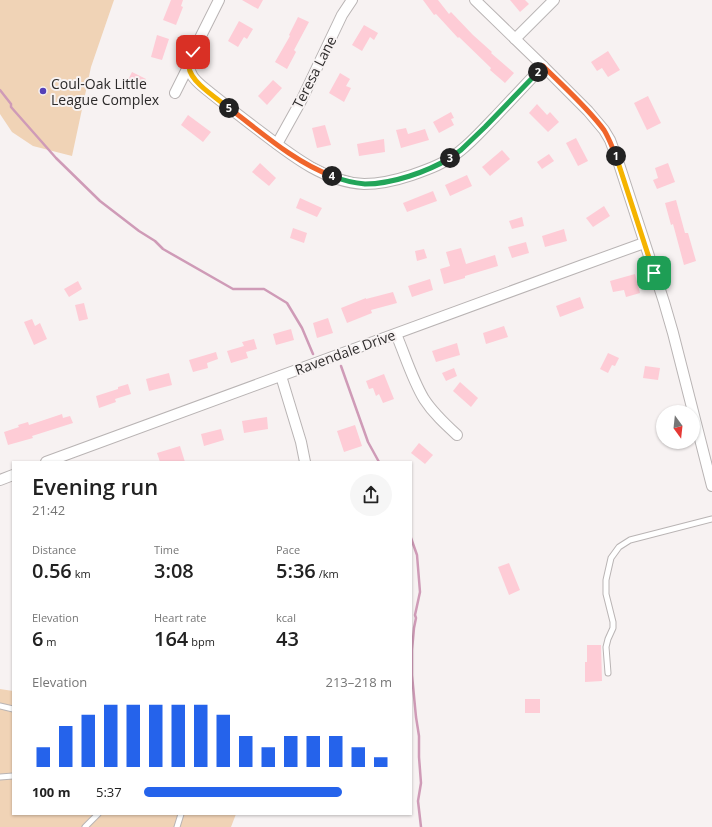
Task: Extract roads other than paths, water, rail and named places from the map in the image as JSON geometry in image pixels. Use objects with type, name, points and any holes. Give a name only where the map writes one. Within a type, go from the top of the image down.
[{"type":"street","points":[[175,93],[189,65],[193,52],[219,0]]},
{"type":"street","name":"Teresa Lane","points":[[277,144],[302,99],[342,15],[352,0]]},
{"type":"street","points":[[475,0],[588,111],[604,130],[610,140],[674,333],[712,486]]},
{"type":"street","points":[[515,39],[554,0]]},
{"type":"street","points":[[189,65],[191,74],[196,81],[300,161],[337,178],[364,184],[402,178],[426,170],[450,158],[461,150],[485,127],[543,66]]},
{"type":"street","name":"Ravendale Drive","points":[[49,461],[644,244]]},
{"type":"street","points":[[396,334],[415,381],[424,398],[439,418],[458,435]]},
{"type":"street","points":[[282,376],[301,442],[305,461]]},
{"type":"street","points":[[0,480],[12,475]]},
{"type":"lane","points":[[608,673],[606,647],[613,622],[606,594],[606,580],[611,558],[619,547],[630,540],[712,519]]},
{"type":"lane","points":[[0,706],[12,709]]},
{"type":"lane","points":[[0,777],[12,776]]},
{"type":"lane","points":[[85,827],[97,815]]},
{"type":"lane","points":[[177,827],[182,815]]},
{"type":"waterway","points":[[0,90],[11,104],[11,107],[56,158],[100,201],[139,231],[155,241],[163,249],[233,289],[264,289],[287,303],[302,328],[313,354]]},
{"type":"waterway","points":[[341,366],[368,442],[378,461]]},
{"type":"waterway","points":[[412,541],[417,555],[420,592],[415,615],[416,618],[412,650]]},
{"type":"waterway","points":[[412,650],[412,675]]},
{"type":"waterway","points":[[412,675],[419,736],[421,783],[418,801],[421,827]]},
{"type":"place","name":"Coul-Oak Little League Complex","points":[[43,91]]}]
